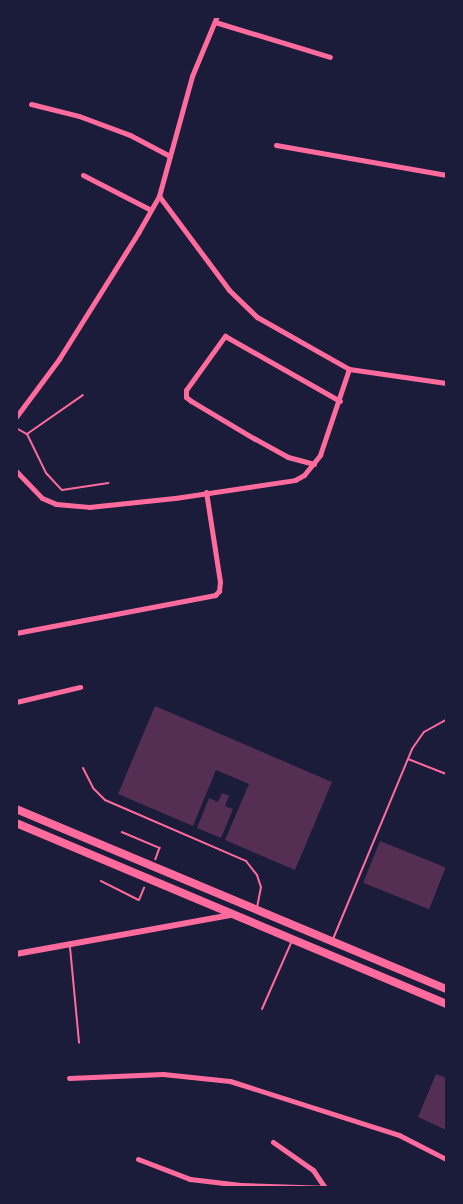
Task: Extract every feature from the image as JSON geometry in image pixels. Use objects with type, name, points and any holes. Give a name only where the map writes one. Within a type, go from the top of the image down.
[{"type":"main road","points":[[16,810],[447,989]]},
{"type":"main road","points":[[16,823],[447,1004]]},
{"type":"street","points":[[16,417],[59,359],[152,210],[159,196],[192,76],[216,19],[330,57]]},
{"type":"street","points":[[31,104],[79,116],[130,135],[170,156]]},
{"type":"street","points":[[276,145],[447,175]]},
{"type":"street","points":[[83,175],[152,210]]},
{"type":"street","points":[[159,196],[243,305],[285,335],[349,369],[447,383]]},
{"type":"street","points":[[314,464],[288,456],[255,439],[191,401],[186,397],[186,390],[225,336],[340,401]]},
{"type":"street","points":[[16,471],[42,498],[56,504],[113,506],[295,480],[314,464],[340,401],[349,369]]},
{"type":"street","points":[[16,633],[215,595],[220,582],[206,492]]},
{"type":"street","points":[[16,702],[80,687]]},
{"type":"street","points":[[16,954],[233,914]]},
{"type":"street","points":[[69,1078],[163,1074],[230,1081],[399,1135],[447,1159]]},
{"type":"street","points":[[273,1142],[313,1170],[325,1187]]},
{"type":"street","points":[[138,1159],[190,1179],[241,1185],[331,1188]]},
{"type":"lane","points":[[27,434],[83,395]]},
{"type":"lane","points":[[16,428],[27,434],[46,473],[62,490],[108,483]]},
{"type":"lane","points":[[332,941],[408,759],[424,732],[447,720]]},
{"type":"lane","points":[[408,759],[447,774]]},
{"type":"lane","points":[[82,768],[93,788],[105,801],[246,861],[257,875],[261,887],[257,910]]},
{"type":"lane","points":[[262,1010],[292,940]]},
{"type":"lane","points":[[69,944],[79,1043]]},
{"type":"building","points":[[155,706],[332,782],[295,870],[225,840],[249,784],[216,770],[193,826],[118,794]]},
{"type":"building","points":[[222,793],[229,796],[225,806],[233,809],[221,838],[197,828],[209,798],[218,802]]},
{"type":"building","points":[[380,841],[446,868],[429,909],[363,883]]},
{"type":"building","points":[[436,1074],[446,1078],[446,1130],[418,1117]]}]
